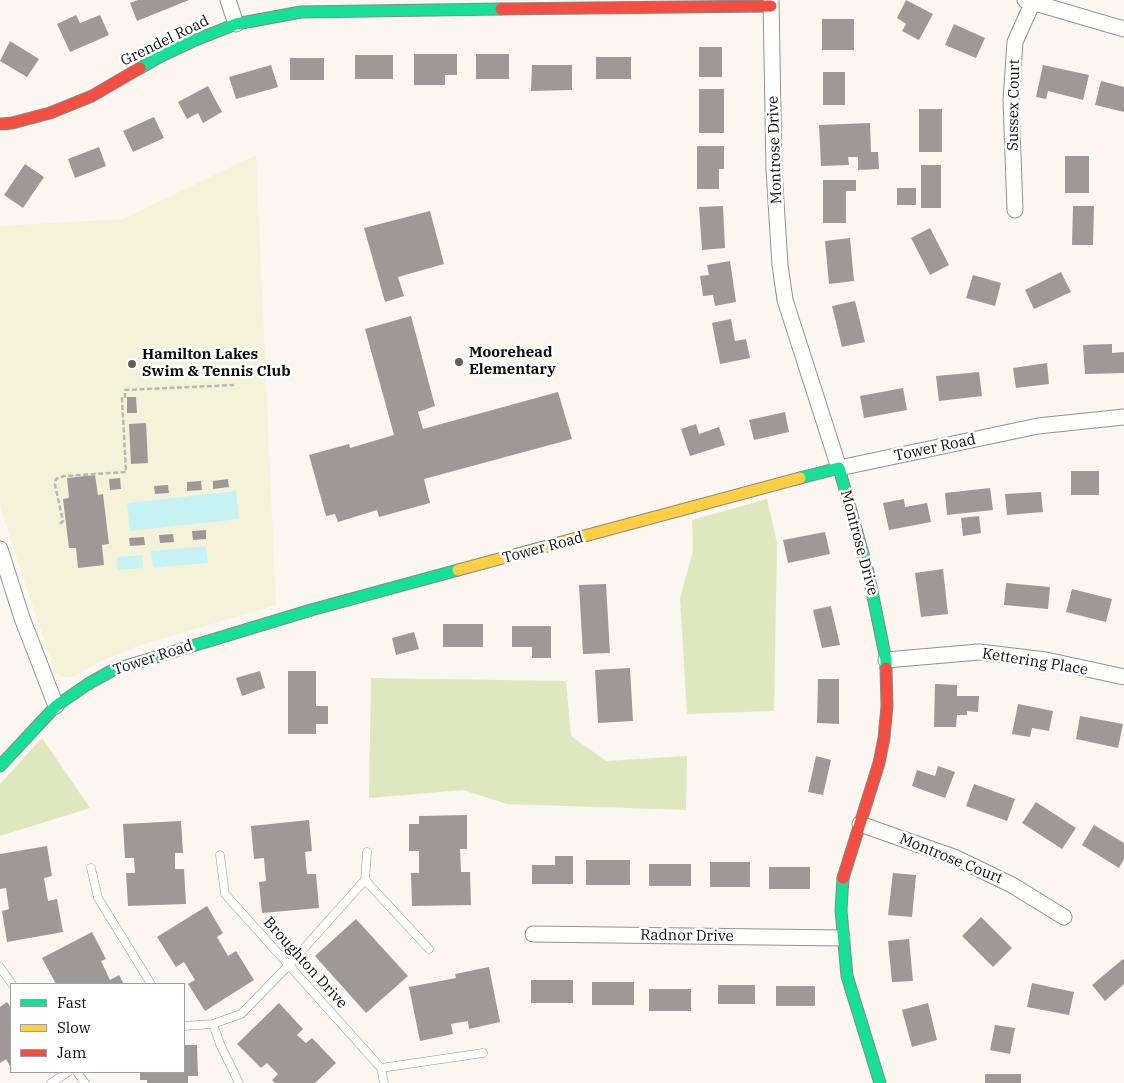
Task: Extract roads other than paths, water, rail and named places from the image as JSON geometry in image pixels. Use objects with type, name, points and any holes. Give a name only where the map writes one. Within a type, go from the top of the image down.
[{"type":"street","points":[[228,0],[236,24]]},
{"type":"street","points":[[1028,2],[1124,29]]},
{"type":"street","name":"Sussex Court","points":[[1015,210],[1012,100],[1016,42],[1028,2]]},
{"type":"street","name":"Grendel Road","points":[[0,124],[50,114],[92,96],[161,56],[236,24],[301,12],[481,4],[771,3]]},
{"type":"street","name":"Montrose Drive","points":[[771,3],[774,170],[780,265],[785,300],[839,468],[868,572],[886,660],[887,706],[884,738],[843,876],[841,910],[842,938],[847,976],[880,1083]]},
{"type":"street","name":"Tower Road","points":[[0,766],[56,706],[88,684],[113,670],[311,610],[839,468],[1038,426],[1124,417]]},
{"type":"street","points":[[0,549],[22,618],[56,706]]},
{"type":"street","name":"Kettering Place","points":[[886,660],[979,652],[1046,660],[1124,677]]},
{"type":"street","name":"Montrose Court","points":[[860,824],[954,857],[1012,885],[1064,917]]},
{"type":"street","name":"Radnor Drive","points":[[533,934],[842,938]]},
{"type":"lane","points":[[185,1026],[214,1024],[241,1014],[289,965],[365,880],[367,852]]},
{"type":"lane","name":"Broughton Drive","points":[[220,855],[225,894],[381,1068]]},
{"type":"lane","points":[[92,868],[98,898],[150,983]]},
{"type":"lane","points":[[365,880],[429,949]]},
{"type":"lane","points":[[2,973],[11,983]]},
{"type":"lane","points":[[214,1024],[220,1044],[239,1083]]},
{"type":"lane","points":[[384,1083],[381,1068],[483,1053]]},
{"type":"lane","points":[[51,1083],[66,1073]]},
{"type":"water","points":[[236,491],[239,519],[130,531],[127,503]]},
{"type":"water","points":[[206,546],[208,563],[153,568],[151,551]]},
{"type":"water","points":[[142,555],[143,568],[118,570],[117,557]]},
{"type":"place","name":"Moorehead Elementary","points":[[459,362]]},
{"type":"place","name":"Hamilton Lakes Swim & Tennis Club","points":[[132,364]]}]
